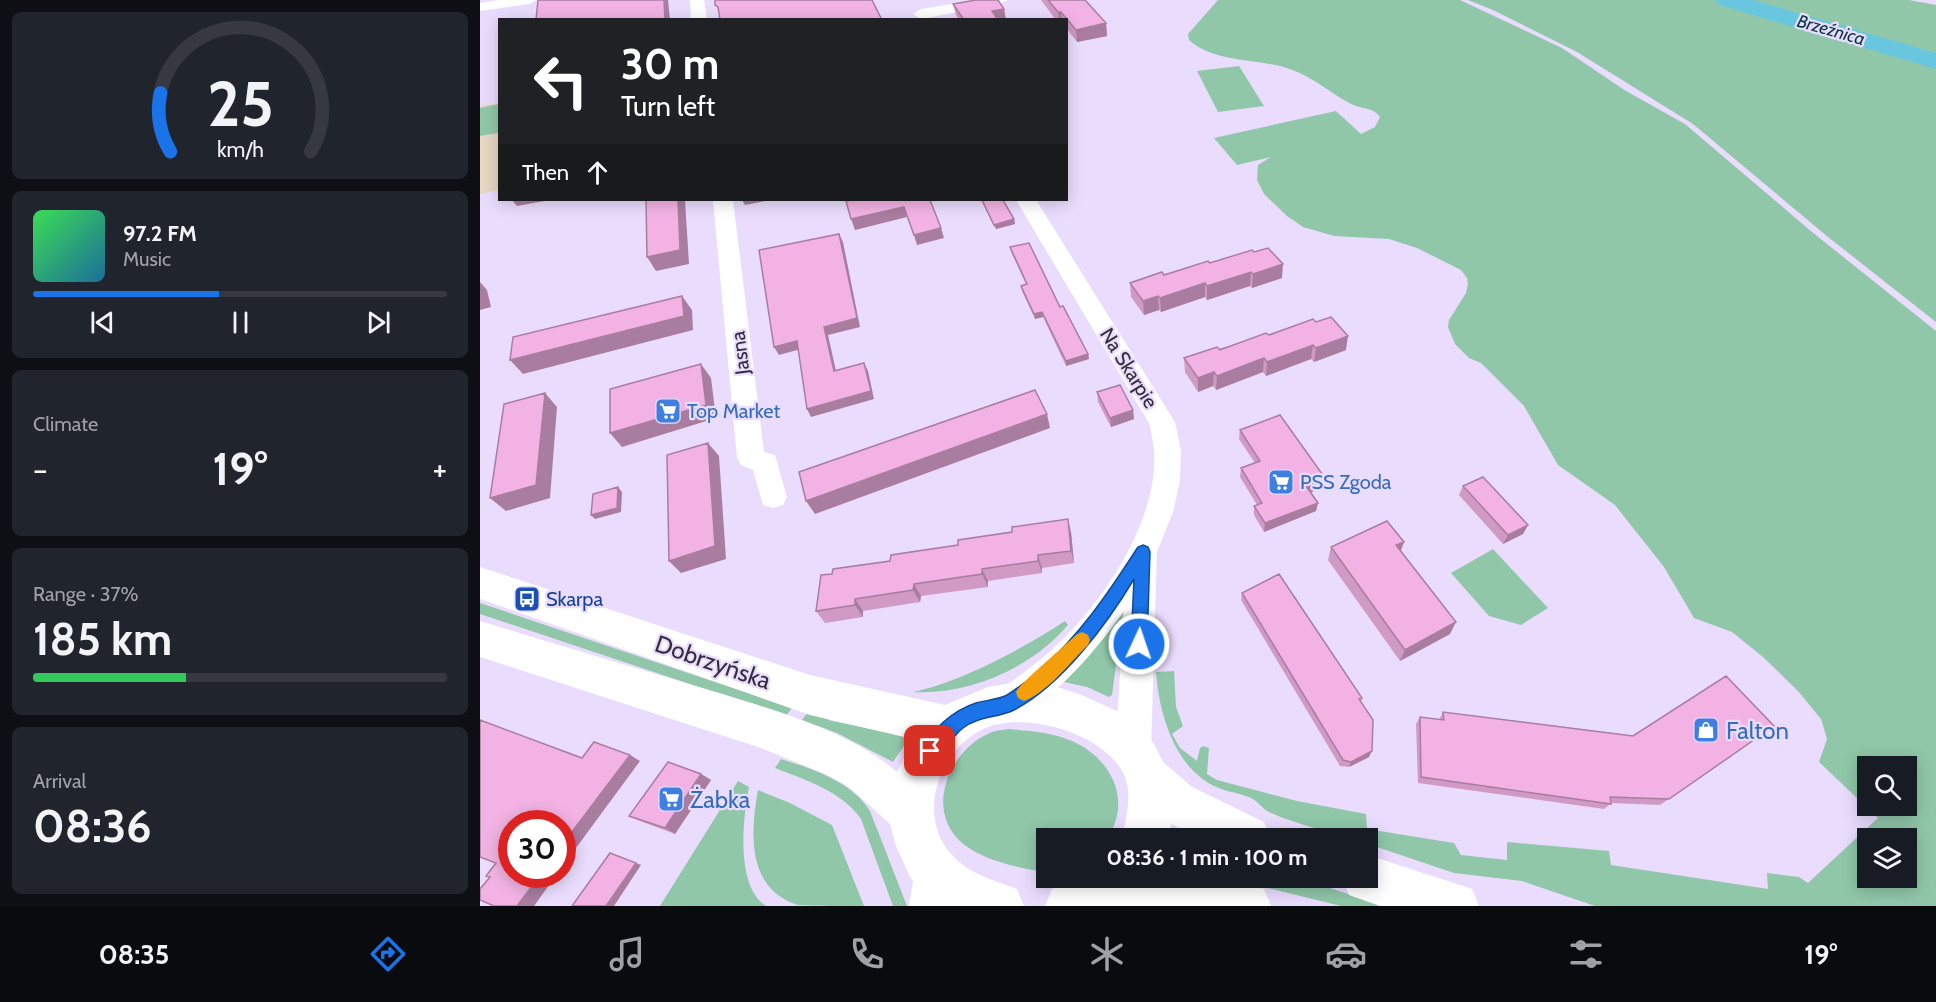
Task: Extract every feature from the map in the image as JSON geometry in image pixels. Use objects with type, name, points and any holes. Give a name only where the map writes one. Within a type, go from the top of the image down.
[{"type":"main road","name":"Dobrzyńska","points":[[480,583],[810,696],[950,727]]},
{"type":"main road","points":[[480,639],[761,727],[837,757],[863,771],[910,812]]},
{"type":"main road","points":[[1000,906],[954,890],[935,890],[918,845],[910,812],[910,798],[916,777],[930,751],[950,727],[970,714],[1009,704],[1039,704],[1084,716],[1117,735],[1176,803],[1223,828]]},
{"type":"main road","points":[[1140,764],[1150,809],[1146,828]]},
{"type":"main road","points":[[1378,882],[1455,906]]},
{"type":"main road","points":[[1069,906],[1095,897],[1108,888]]},
{"type":"main road","points":[[1171,888],[1247,906]]},
{"type":"street","points":[[480,8],[529,0]]},
{"type":"street","points":[[697,0],[699,18]]},
{"type":"street","points":[[920,11],[1000,0]]},
{"type":"street","name":"Jasna","points":[[723,201],[751,458],[765,463],[773,498]]},
{"type":"street","name":"Na Skarpie","points":[[1027,201],[1162,422],[1166,435],[1168,472],[1164,492],[1143,552]]},
{"type":"street","points":[[1009,704],[1041,680],[1076,647],[1108,608],[1143,552]]},
{"type":"street","points":[[1140,764],[1143,552]]},
{"type":"shaded area","points":[[498,103],[498,190],[480,194],[480,106]]},
{"type":"green space","points":[[1218,0],[1460,0],[1562,48],[1626,91],[1685,124],[1812,232],[1936,331],[1936,906],[1595,906],[1522,881],[1454,873],[1378,847],[1378,831],[1454,843],[1461,855],[1507,860],[1507,842],[1609,851],[1611,865],[1768,889],[1767,873],[1799,877],[1808,883],[1857,838],[1857,888],[1917,888],[1917,828],[1867,828],[1878,818],[1876,816],[1917,816],[1917,756],[1857,756],[1857,798],[1819,762],[1827,739],[1821,719],[1798,691],[1763,657],[1732,632],[1694,618],[1664,567],[1615,505],[1558,465],[1524,406],[1481,363],[1469,358],[1455,344],[1448,327],[1449,320],[1466,293],[1467,278],[1461,270],[1417,248],[1389,239],[1334,236],[1303,227],[1287,216],[1264,194],[1257,180],[1258,165],[1271,157],[1237,165],[1214,138],[1336,111],[1361,134],[1375,127],[1380,117],[1377,114],[1351,104],[1295,71],[1226,57],[1200,48],[1189,40],[1188,34]]},
{"type":"green space","points":[[1468,0],[1909,0],[1936,5],[1936,322],[1828,237],[1693,124],[1577,52]]},
{"type":"green space","points":[[1239,66],[1264,106],[1218,112],[1197,71]]},
{"type":"green space","points":[[498,104],[498,133],[480,136],[480,108]]},
{"type":"green space","points":[[1493,549],[1548,608],[1521,625],[1489,616],[1451,573]]},
{"type":"green space","points":[[480,603],[792,708],[786,716],[480,614]]},
{"type":"green space","points":[[1123,612],[1112,695],[1109,697],[1087,687],[1064,682]]},
{"type":"green space","points":[[1065,621],[1068,625],[1036,654],[998,676],[956,689],[913,692],[932,687],[992,663]]},
{"type":"green space","points":[[1174,671],[1176,707],[1183,726],[1172,734],[1180,748],[1197,761],[1200,748],[1203,746],[1209,748],[1207,774],[1217,780],[1297,801],[1366,814],[1367,828],[1314,828],[1267,811],[1253,799],[1223,790],[1200,777],[1188,766],[1171,737],[1161,704],[1156,672]]},
{"type":"green space","points":[[808,712],[832,721],[910,737],[893,762],[837,733],[802,720]]},
{"type":"green space","points":[[1009,729],[1057,736],[1072,741],[1098,758],[1114,782],[1118,796],[1118,810],[1113,828],[1036,828],[1036,870],[1002,863],[979,854],[961,842],[950,828],[944,813],[943,797],[947,781],[953,766],[963,752],[976,741],[997,731]]},
{"type":"green space","points":[[781,759],[831,778],[853,792],[862,801],[870,811],[907,906],[893,906],[861,819],[853,809],[822,788],[775,768]]},
{"type":"green space","points":[[738,781],[749,787],[744,833],[745,867],[749,883],[756,896],[766,906],[660,906]]},
{"type":"green space","points":[[758,790],[790,803],[832,825],[864,906],[798,905],[781,897],[769,886],[761,873],[754,842]]},
{"type":"green space","points":[[1268,888],[1330,888],[1384,906],[1341,906]]},
{"type":"building","points":[[538,0],[664,0],[665,18],[536,18]]},
{"type":"building","points":[[715,0],[872,0],[881,18],[720,18],[718,7],[715,5]]},
{"type":"building","points":[[976,0],[998,0],[1004,9],[992,11],[997,18],[963,18],[953,4]]},
{"type":"building","points":[[1048,0],[1085,0],[1106,23],[1076,30],[1068,18],[1058,12]]},
{"type":"building","points":[[646,201],[678,201],[680,250],[647,257]]},
{"type":"building","points":[[846,201],[930,201],[941,228],[914,235],[904,207],[851,219]]},
{"type":"building","points":[[982,201],[1004,201],[1014,219],[994,225]]},
{"type":"building","points":[[839,234],[857,318],[824,327],[834,371],[864,363],[871,391],[807,409],[797,341],[774,347],[759,250]]},
{"type":"building","points":[[1029,243],[1060,307],[1063,306],[1088,354],[1066,361],[1042,312],[1034,314],[1021,286],[1027,284],[1010,247]]},
{"type":"building","points":[[1268,248],[1283,264],[1253,274],[1251,272],[1207,286],[1205,283],[1160,298],[1158,296],[1143,301],[1130,283],[1162,272],[1164,275],[1208,261],[1210,263],[1252,250],[1254,252]]},
{"type":"building","points":[[682,296],[684,316],[510,360],[513,337]]},
{"type":"building","points":[[1331,317],[1348,336],[1316,348],[1313,345],[1267,362],[1264,358],[1217,376],[1214,372],[1198,378],[1184,358],[1217,347],[1220,350],[1313,319],[1316,322]]},
{"type":"building","points":[[701,364],[706,405],[610,433],[610,389]]},
{"type":"building","points":[[1120,385],[1133,410],[1110,418],[1097,392]]},
{"type":"building","points":[[1035,390],[1047,414],[806,501],[799,472]]},
{"type":"building","points":[[545,393],[536,485],[490,498],[504,404]]},
{"type":"building","points":[[1280,415],[1325,478],[1306,486],[1318,503],[1265,523],[1254,506],[1262,503],[1241,468],[1260,461],[1240,430]]},
{"type":"building","points":[[708,443],[715,546],[669,561],[667,455]]},
{"type":"building","points":[[1483,477],[1528,525],[1508,535],[1463,486]]},
{"type":"building","points":[[618,487],[617,508],[591,515],[593,494]]},
{"type":"building","points":[[1068,519],[1071,551],[1038,555],[1038,561],[982,569],[982,574],[914,584],[913,590],[855,599],[855,605],[816,611],[821,575],[832,574],[833,569],[890,561],[891,555],[958,545],[958,540],[1012,532],[1012,527]]},
{"type":"building","points":[[1387,521],[1404,542],[1396,545],[1456,622],[1405,650],[1331,547]]},
{"type":"building","points":[[1279,574],[1362,698],[1359,699],[1373,720],[1372,751],[1351,762],[1343,760],[1242,593]]},
{"type":"building","points":[[1726,676],[1774,726],[1669,799],[1610,797],[1611,804],[1421,777],[1420,717],[1444,720],[1443,712],[1633,736]]},
{"type":"building","points":[[480,720],[582,758],[594,742],[630,755],[576,826],[576,810],[498,810],[498,888],[530,888],[517,906],[494,906],[480,900],[480,889],[490,877],[486,876],[496,863],[480,857]]},
{"type":"building","name":"Żabka","points":[[668,762],[701,774],[665,828],[629,816]]},
{"type":"building","points":[[610,853],[636,863],[606,906],[572,906]]},
{"type":"waterway","name":"Brzeźnica","points":[[1727,0],[1936,61]]},
{"type":"slow traffic","points":[[1024,692],[1041,680],[1082,640]]},
{"type":"place","name":"Top Market","points":[[668,411]]},
{"type":"place","name":"PSS Zgoda","points":[[1281,482]]},
{"type":"place","name":"Skarpa","points":[[527,599]]},
{"type":"place","name":"Falton","points":[[1706,730]]},
{"type":"place","name":"Żabka","points":[[671,799]]},
{"type":"route","points":[[930,751],[956,722],[975,712],[1009,704],[1041,680],[1076,647],[1108,608],[1143,552],[1139,644]]}]
